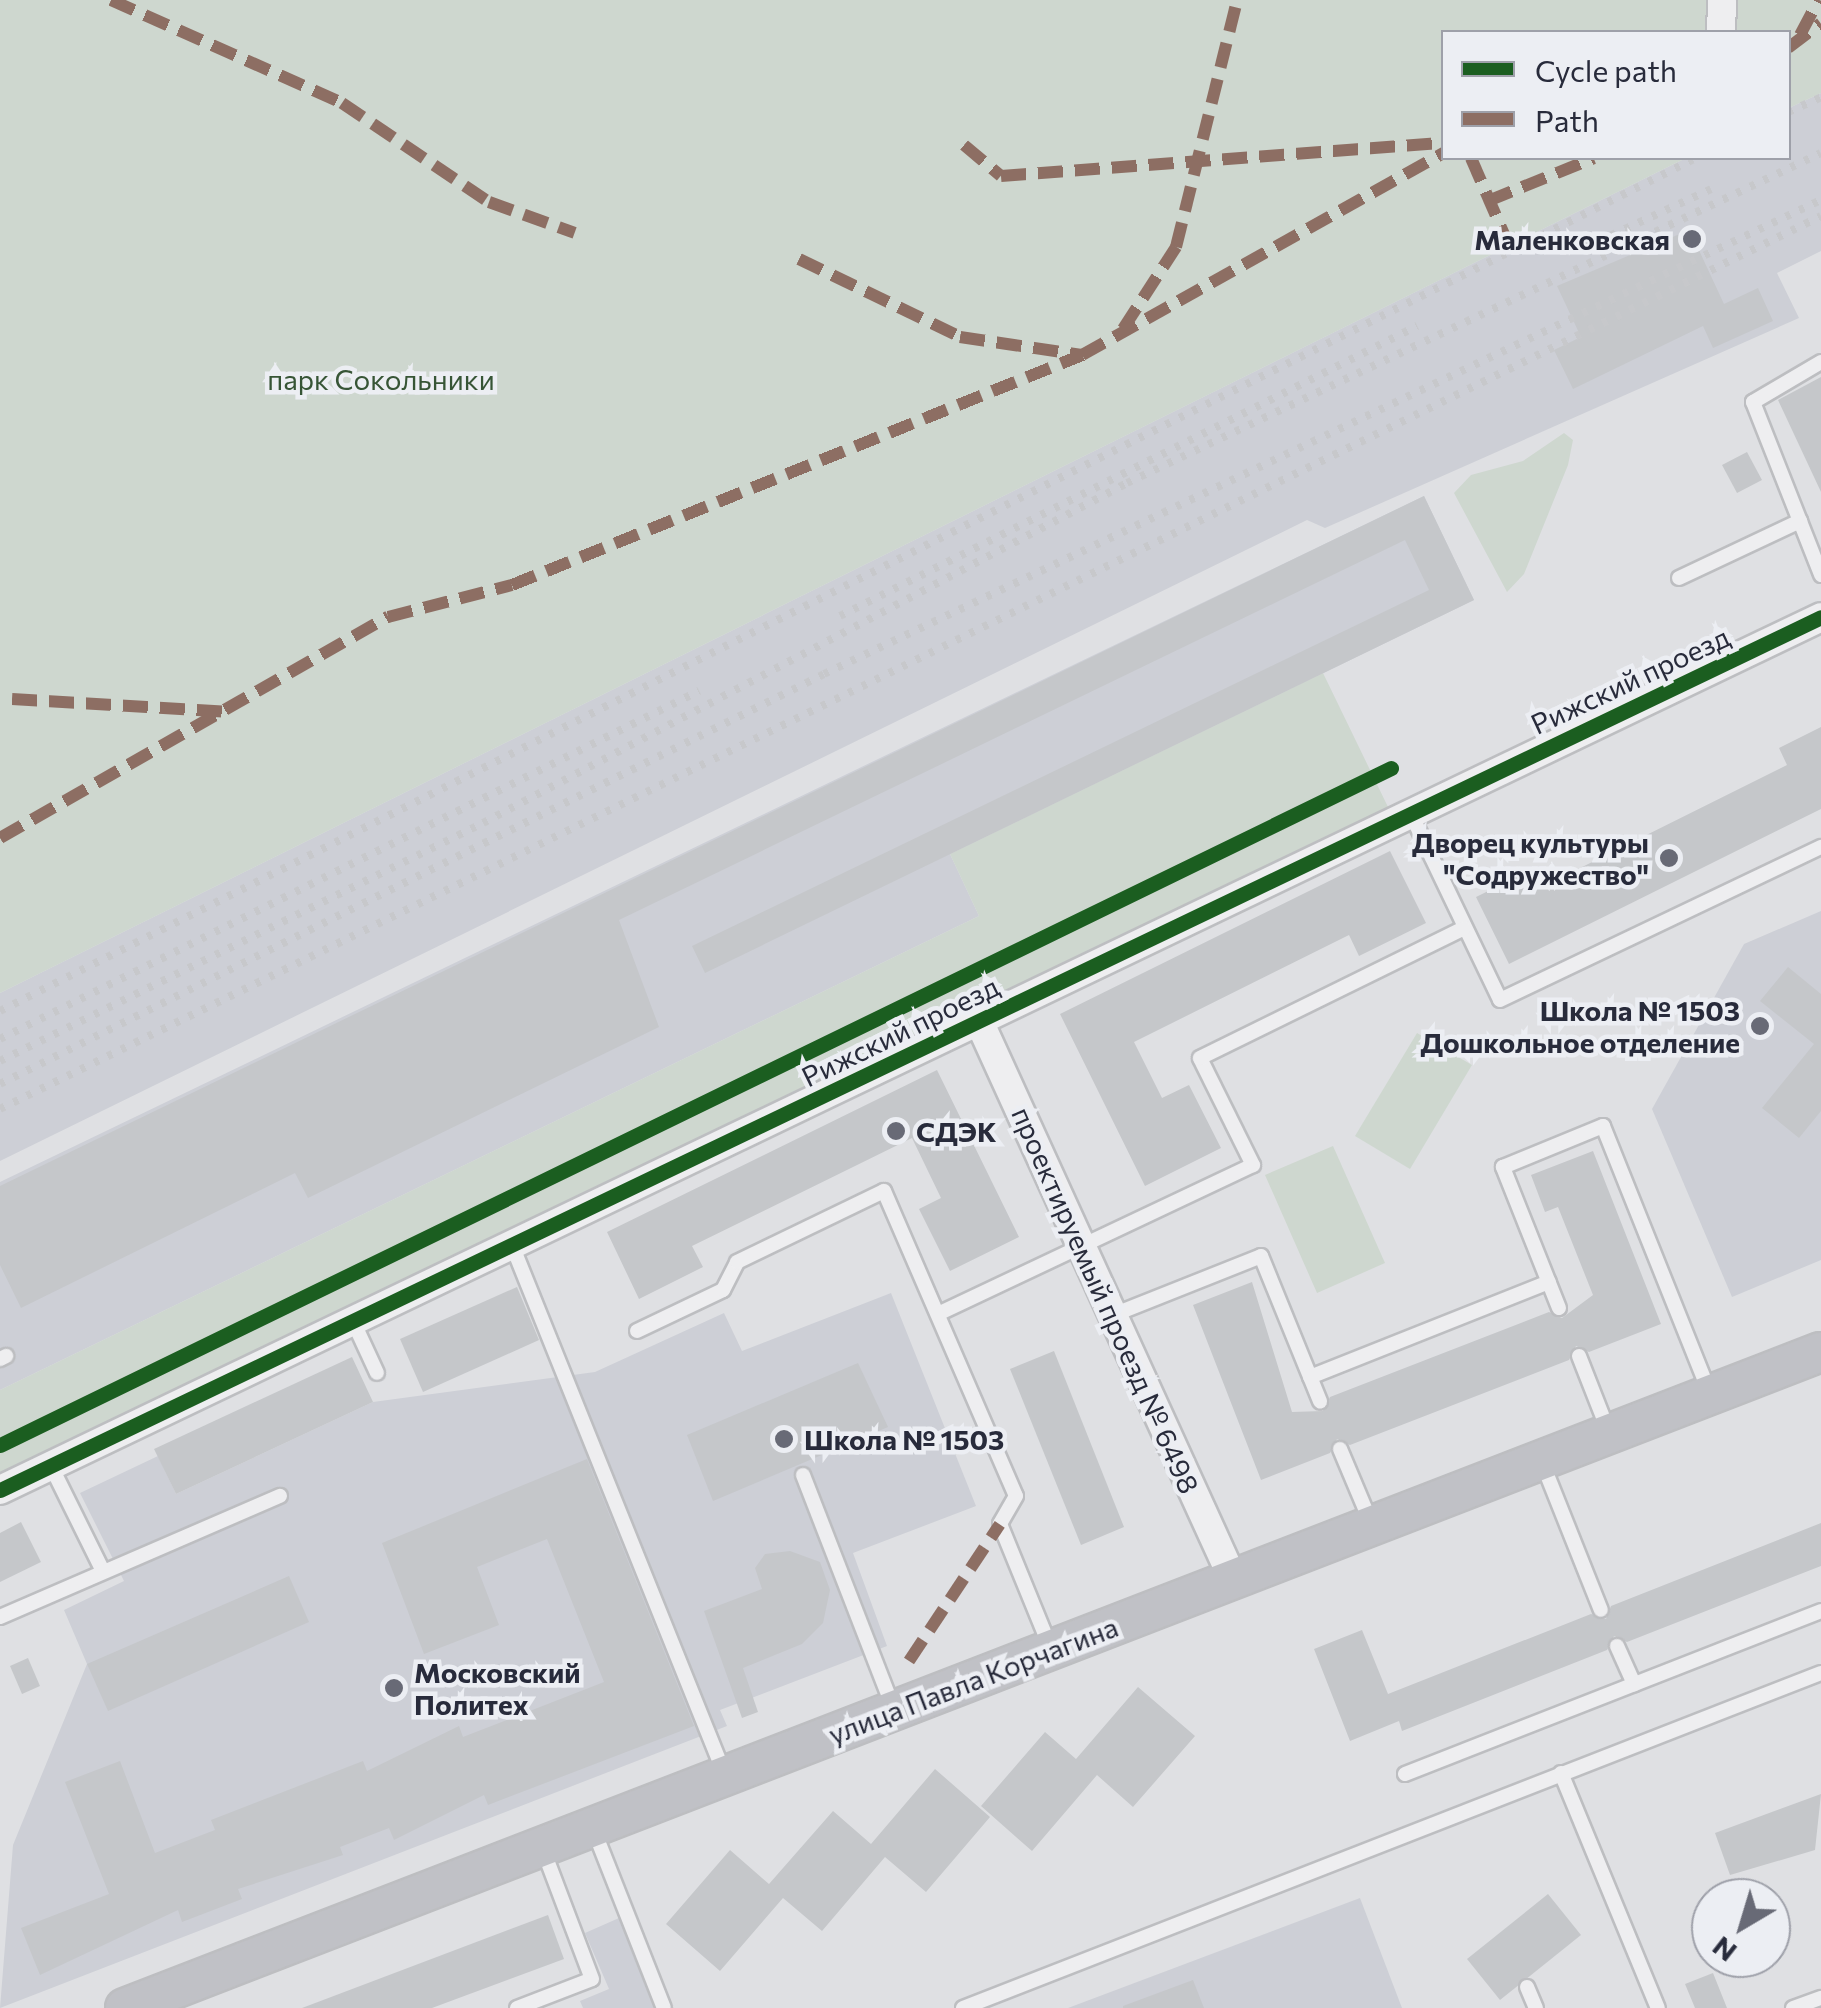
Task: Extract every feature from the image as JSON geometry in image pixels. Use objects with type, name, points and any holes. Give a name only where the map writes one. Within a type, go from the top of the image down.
[{"type":"street","points":[[1720,30],[1722,0]]},
{"type":"street","name":"Рижский проезд","points":[[0,1490],[1821,618]]},
{"type":"street","name":"проектируемый проезд № 6498","points":[[980,1021],[1233,1579]]},
{"type":"street","name":"улица Павла Корчагина","points":[[125,2008],[1821,1352]]},
{"type":"lane","points":[[1819,564],[1753,402],[1821,362]]},
{"type":"lane","points":[[1678,578],[1800,520]]},
{"type":"lane","points":[[1410,812],[1500,1000],[1821,847]]},
{"type":"lane","points":[[942,1312],[1253,1166],[1200,1058],[1464,928]]},
{"type":"lane","points":[[1559,1308],[1503,1167],[1603,1126],[1710,1395]]},
{"type":"lane","points":[[637,1331],[724,1290],[737,1262],[884,1191],[942,1312],[1016,1496],[1000,1524],[1051,1650]]},
{"type":"lane","points":[[512,1245],[725,1776]]},
{"type":"lane","points":[[1114,1315],[1261,1256],[1320,1401]]},
{"type":"lane","points":[[1310,1377],[1549,1282]]},
{"type":"lane","points":[[353,1321],[377,1372]]},
{"type":"lane","points":[[1579,1356],[1610,1434]]},
{"type":"lane","points":[[1340,1449],[1372,1526]]},
{"type":"lane","points":[[1541,1460],[1601,1610]]},
{"type":"lane","points":[[51,1466],[104,1572]]},
{"type":"lane","points":[[803,1475],[894,1710]]},
{"type":"lane","points":[[0,1618],[280,1496]]},
{"type":"lane","points":[[1406,1774],[1821,1611]]},
{"type":"lane","points":[[1616,1646],[1634,1684]]},
{"type":"lane","points":[[963,2008],[1821,1673]]},
{"type":"lane","points":[[1561,1773],[1658,2008]]},
{"type":"lane","points":[[593,1827],[664,2008]]},
{"type":"lane","points":[[516,2008],[592,1979],[542,1846]]},
{"type":"lane","points":[[1527,1987],[1536,2008]]},
{"type":"lane","points":[[1794,2008],[1821,1998]]},
{"type":"shaded area","points":[[1821,93],[1821,251],[1777,273],[1799,318],[1325,528],[1307,520],[0,1161],[0,993],[1682,160],[1791,160],[1791,107]]},
{"type":"shaded area","points":[[1424,496],[1474,600],[950,854],[979,916],[0,1390],[0,1182]]},
{"type":"shaded area","name":"Школа № 1503 Дошкольное отделение","points":[[1821,911],[1821,1260],[1732,1297],[1652,1109],[1744,944]]},
{"type":"shaded area","name":"Московский Политех","points":[[891,1293],[976,1506],[853,1553],[887,1646],[720,1710],[727,1726],[0,2008],[13,1845],[87,1664],[64,1610],[124,1581],[80,1493],[158,1456],[176,1494],[373,1402],[595,1372],[724,1313],[742,1351]]},
{"type":"shaded area","points":[[1360,1898],[1402,2008],[1068,2008]]},
{"type":"shaded area","points":[[619,1918],[657,2008],[583,2008],[580,2001],[609,1989],[585,1933]]},
{"type":"green space","name":"парк Сокольники","points":[[0,0],[1821,0],[1821,93],[1791,107],[1791,30],[1441,30],[1441,160],[1682,160],[0,993]]},
{"type":"green space","points":[[1564,433],[1573,440],[1568,465],[1524,574],[1507,592],[1454,493],[1471,475],[1523,461]]},
{"type":"green space","points":[[1323,673],[1388,807],[0,1479],[0,1390],[979,916],[950,854]]},
{"type":"green space","points":[[1417,1033],[1472,1065],[1410,1169],[1355,1136]]},
{"type":"green space","points":[[1333,1146],[1385,1263],[1317,1293],[1265,1175]]},
{"type":"building","points":[[1682,233],[1691,233],[1724,304],[1758,288],[1773,321],[1713,348],[1703,326],[1573,389],[1554,350],[1581,337],[1557,286]]},
{"type":"building","points":[[1821,377],[1821,492],[1778,400]]},
{"type":"building","points":[[1747,452],[1762,480],[1737,493],[1722,465]]},
{"type":"building","points":[[1424,496],[1474,600],[705,973],[692,946],[1429,590],[1405,540],[619,920],[659,1027],[308,1198],[295,1173],[21,1308],[0,1265],[0,1186]]},
{"type":"building","points":[[1821,727],[1821,809],[1509,964],[1476,897],[1539,866],[1548,884],[1787,765],[1779,748]]},
{"type":"building","points":[[1390,851],[1426,923],[1359,956],[1349,935],[1134,1042],[1162,1098],[1189,1085],[1221,1148],[1145,1186],[1060,1014]]},
{"type":"building","points":[[1788,967],[1821,994],[1821,1111],[1799,1138],[1762,1108],[1814,1044],[1760,1001]]},
{"type":"building","points":[[937,1070],[1019,1237],[950,1271],[919,1209],[941,1198],[912,1138],[692,1246],[703,1267],[639,1299],[607,1232]]},
{"type":"building","points":[[1593,1151],[1661,1324],[1589,1352],[1576,1346],[1569,1360],[1350,1445],[1337,1439],[1330,1453],[1261,1480],[1193,1305],[1252,1282],[1292,1412],[1323,1411],[1330,1397],[1549,1312],[1562,1318],[1593,1295],[1558,1207],[1545,1212],[1531,1175]]},
{"type":"building","points":[[517,1287],[539,1340],[423,1392],[400,1339]]},
{"type":"building","points":[[1054,1351],[1124,1527],[1081,1545],[1010,1369]]},
{"type":"building","points":[[352,1357],[373,1402],[176,1494],[154,1449]]},
{"type":"building","points":[[858,1363],[888,1427],[713,1501],[687,1435]]},
{"type":"building","points":[[587,1459],[694,1726],[488,1805],[484,1795],[394,1840],[389,1828],[340,1847],[343,1855],[238,1889],[242,1899],[182,1922],[178,1910],[40,1975],[21,1928],[109,1894],[65,1782],[120,1761],[155,1853],[215,1830],[211,1820],[363,1761],[367,1771],[459,1726],[463,1737],[604,1682],[547,1539],[477,1567],[499,1625],[424,1654],[382,1543]]},
{"type":"building","points":[[21,1522],[41,1562],[0,1582],[0,1533]]},
{"type":"building","points":[[1821,1523],[1821,1566],[1627,1642],[1614,1636],[1607,1650],[1402,1731],[1399,1721],[1350,1741],[1314,1649],[1362,1630],[1388,1694],[1591,1614],[1606,1619],[1611,1606]]},
{"type":"building","points":[[790,1551],[820,1562],[830,1590],[823,1623],[802,1644],[743,1668],[758,1712],[742,1718],[704,1611],[762,1589],[755,1568],[765,1554]]},
{"type":"building","points":[[289,1576],[309,1622],[108,1711],[87,1664]]},
{"type":"building","points":[[28,1658],[40,1686],[22,1694],[10,1666]]},
{"type":"building","points":[[1138,1687],[1195,1736],[1133,1807],[1097,1775],[1032,1851],[981,1806],[1045,1732],[1076,1759]]},
{"type":"building","points":[[935,1769],[990,1817],[926,1892],[885,1857],[822,1931],[783,1898],[720,1971],[666,1924],[730,1850],[769,1884],[833,1811],[871,1844]]},
{"type":"building","points":[[1821,1794],[1815,1850],[1730,1875],[1715,1833]]},
{"type":"building","points":[[1548,1894],[1581,1935],[1500,2000],[1467,1959]]},
{"type":"building","points":[[548,1915],[564,1959],[432,2008],[302,2008]]},
{"type":"building","points":[[1715,1978],[1727,2008],[1695,2008],[1685,1984]]},
{"type":"building","points":[[1193,1980],[1204,2008],[1123,2008],[1123,2006]]},
{"type":"railway","points":[[1791,111],[1821,97]]},
{"type":"railway","points":[[0,1061],[483,823],[1127,483],[1821,153]]},
{"type":"railway","points":[[0,1011],[1692,160]]},
{"type":"railway","points":[[1584,248],[1711,189]]},
{"type":"railway","points":[[0,1084],[824,674],[1821,200]]},
{"type":"railway","points":[[0,1109],[1821,216]]},
{"type":"railway","points":[[840,616],[1417,326]]},
{"type":"railway","points":[[0,1039],[699,691]]},
{"type":"marked path","points":[[111,0],[342,103],[489,202],[575,233]]},
{"type":"marked path","points":[[1123,329],[1176,247],[1237,0]]},
{"type":"marked path","points":[[1800,35],[1819,0]]},
{"type":"marked path","points":[[1791,46],[1821,23]]},
{"type":"marked path","points":[[964,145],[1001,176],[1441,143]]},
{"type":"marked path","points":[[799,259],[960,337],[1082,355],[1441,155]]},
{"type":"marked path","points":[[1472,160],[1507,241]]},
{"type":"marked path","points":[[1488,201],[1589,160]]},
{"type":"marked path","points":[[0,838],[388,617],[512,585],[1082,355]]},
{"type":"marked path","points":[[12,699],[231,712]]},
{"type":"marked path","points":[[909,1661],[1000,1524]]},
{"type":"cycle path","points":[[0,1490],[1821,617]]},
{"type":"cycle path","points":[[0,1445],[1391,768]]},
{"type":"place","name":"Маленковская","points":[[1692,239]]},
{"type":"place","name":"Дворец культуры \"Содружество\"","points":[[1669,858]]},
{"type":"place","name":"Школа № 1503 Дошкольное отделение","points":[[1760,1026]]},
{"type":"place","name":"СДЭК","points":[[896,1131]]},
{"type":"place","name":"Школа № 1503","points":[[784,1439]]},
{"type":"place","name":"Московский Политех","points":[[394,1688]]}]
